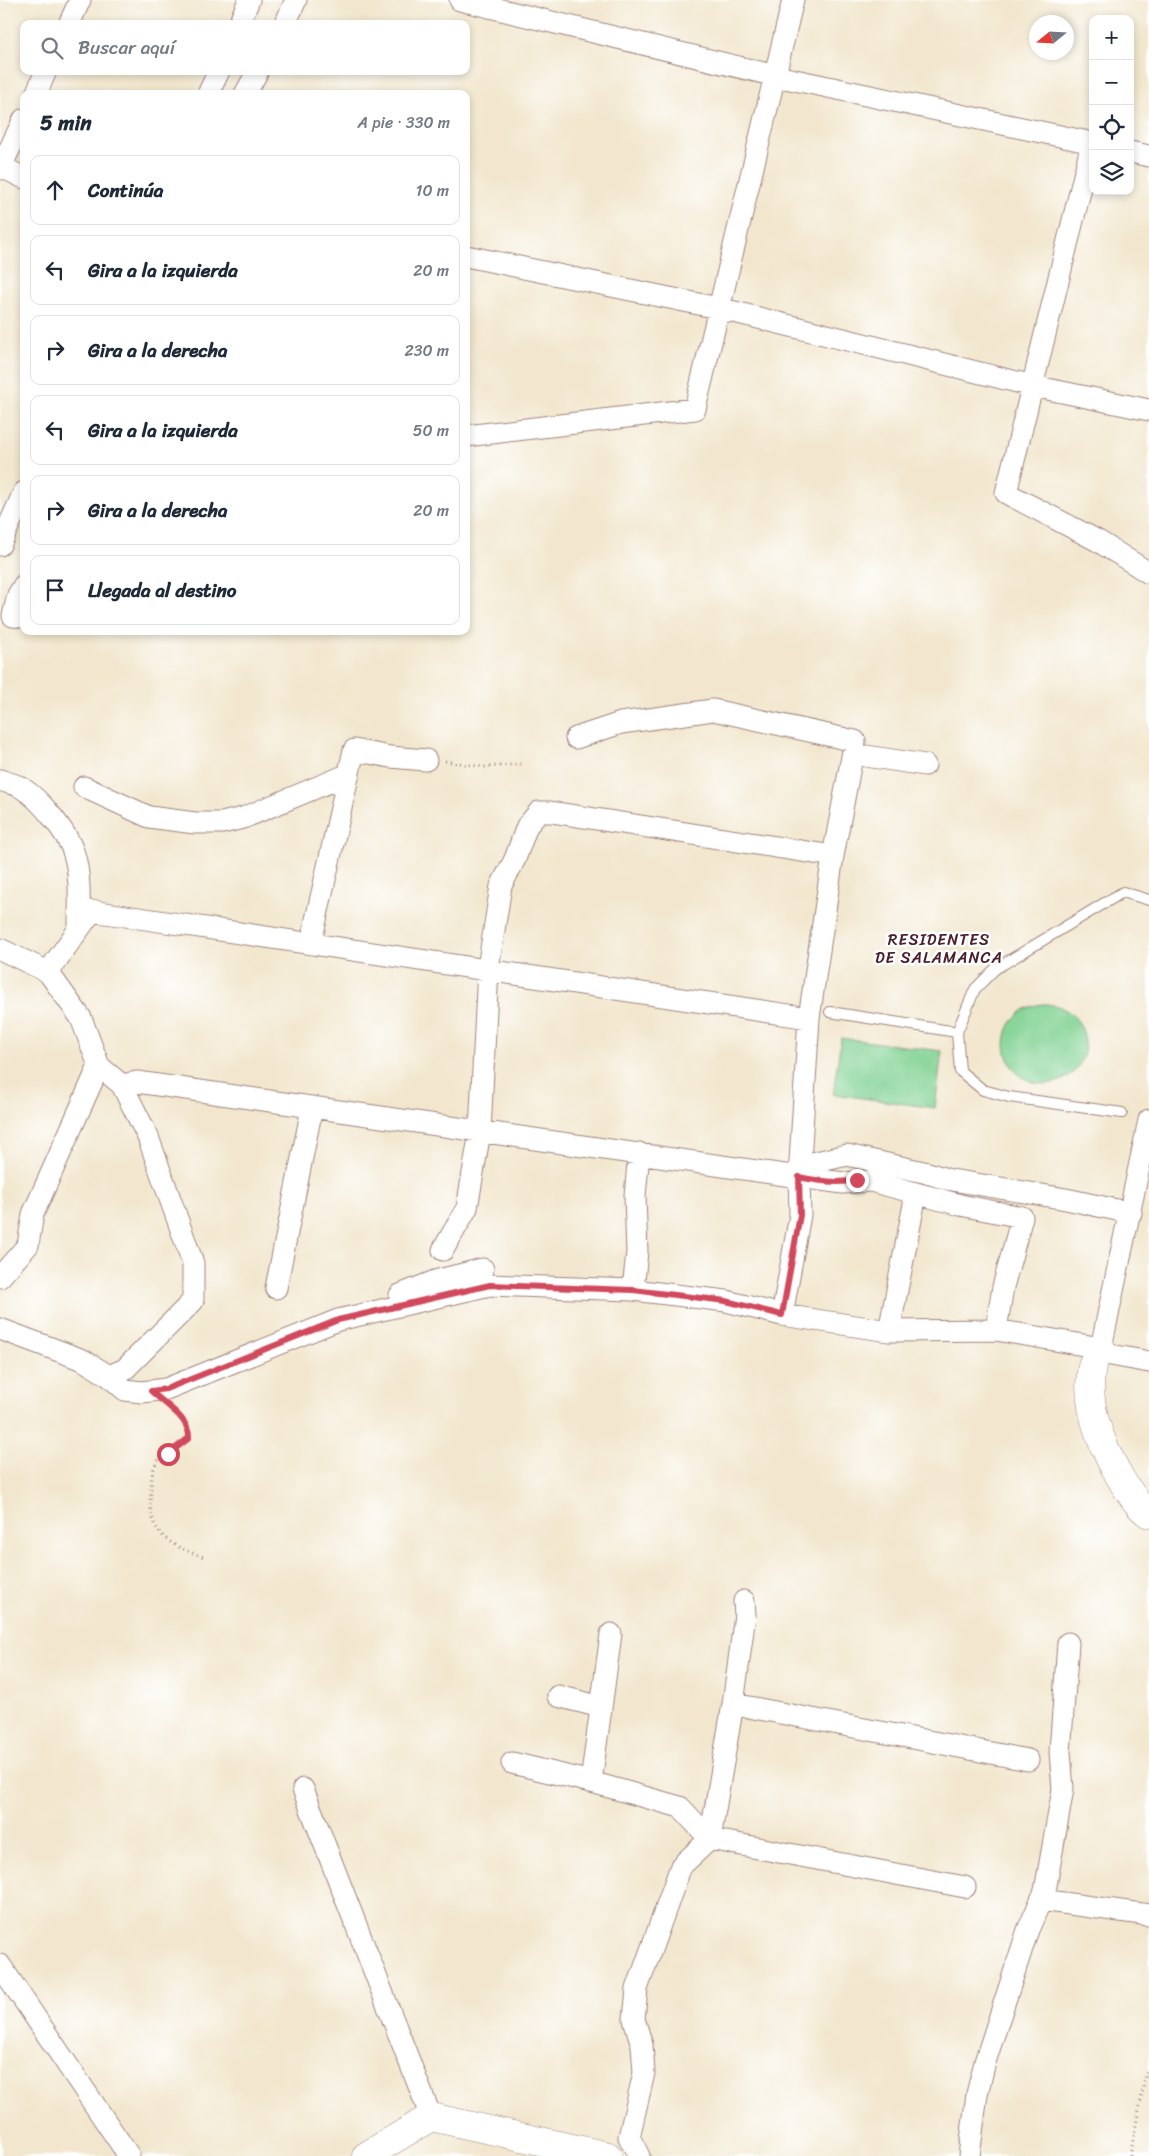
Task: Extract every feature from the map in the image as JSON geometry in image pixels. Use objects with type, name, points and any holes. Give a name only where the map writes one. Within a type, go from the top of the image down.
[{"type":"street","points":[[71,20],[80,0]]},
{"type":"street","points":[[241,20],[249,0]]},
{"type":"street","points":[[287,20],[296,0]]},
{"type":"street","points":[[460,0],[776,76],[1089,142]]},
{"type":"street","points":[[470,436],[695,409],[794,0]]},
{"type":"street","points":[[38,90],[44,75]]},
{"type":"street","points":[[210,90],[217,75]]},
{"type":"street","points":[[247,90],[256,75]]},
{"type":"street","points":[[20,127],[0,168],[20,176]]},
{"type":"street","points":[[1090,150],[1006,493],[1098,541],[1149,573]]},
{"type":"street","points":[[1134,153],[1149,156]]},
{"type":"street","points":[[470,257],[718,308],[1033,386],[1149,410]]},
{"type":"street","points":[[0,545],[20,501]]},
{"type":"street","points":[[20,592],[13,616],[20,617]]},
{"type":"street","points":[[576,738],[621,723],[713,710],[856,741],[833,856],[809,1018],[799,1177],[800,1215],[782,1315]]},
{"type":"street","points":[[311,942],[354,750],[390,757],[426,760]]},
{"type":"street","points":[[853,754],[925,765]]},
{"type":"street","points":[[84,787],[149,817],[195,823],[222,823],[243,818],[349,774]]},
{"type":"street","points":[[0,780],[22,788],[47,810],[66,836],[74,852],[79,879],[79,927]]},
{"type":"street","points":[[442,1250],[467,1208],[480,1132],[488,968],[501,886],[515,859],[527,826],[539,812],[551,812],[833,856]]},
{"type":"street","points":[[48,972],[92,910],[488,968],[809,1018]]},
{"type":"street","points":[[0,949],[48,972],[80,1018],[99,1066],[122,1085],[148,1137],[193,1263],[193,1301],[125,1369],[109,1376]]},
{"type":"street","points":[[0,1277],[28,1245],[33,1214],[99,1066]]},
{"type":"street","points":[[122,1085],[137,1082],[639,1153],[825,1182],[871,1181],[916,1194],[1022,1217],[1003,1287],[996,1330]]},
{"type":"street","points":[[276,1288],[312,1108]]},
{"type":"street","points":[[1149,1120],[1101,1348],[1092,1366],[1092,1405],[1100,1437],[1113,1465],[1130,1493],[1149,1514]]},
{"type":"street","points":[[633,1290],[638,1252],[635,1196],[639,1153]]},
{"type":"street","points":[[799,1177],[812,1163],[847,1156],[928,1173],[946,1179],[1084,1202],[1131,1212]]},
{"type":"street","points":[[889,1331],[916,1194]]},
{"type":"street","points":[[0,1328],[83,1360],[109,1376],[125,1390],[151,1391],[166,1389],[435,1281],[483,1269]]},
{"type":"street","points":[[338,1320],[490,1285],[633,1290],[726,1301],[782,1315],[889,1331],[996,1330],[1101,1348],[1111,1355],[1149,1362]]},
{"type":"street","points":[[639,2156],[629,2138],[644,2072],[642,2045],[634,2019],[637,1988],[681,1866],[710,1839],[733,1704],[745,1615],[744,1601]]},
{"type":"street","points":[[591,1782],[611,1634]]},
{"type":"street","points":[[969,2156],[977,2094],[986,2062],[1028,1930],[1045,1892],[1063,1789],[1060,1752],[1068,1643]]},
{"type":"street","points":[[558,1696],[601,1707]]},
{"type":"street","points":[[733,1704],[1028,1760]]},
{"type":"street","points":[[512,1763],[591,1782],[680,1807],[710,1839],[964,1887]]},
{"type":"street","points":[[303,1789],[431,2117]]},
{"type":"street","points":[[1041,1900],[1149,1915]]},
{"type":"street","points":[[0,1965],[129,2156]]},
{"type":"street","points":[[366,2156],[431,2117],[608,2156]]},
{"type":"lane","points":[[1122,1113],[1009,1097],[983,1090],[960,1071],[957,1032],[975,989],[994,969],[1122,892],[1149,900]]},
{"type":"lane","points":[[830,1012],[957,1032]]},
{"type":"path","points":[[426,760],[484,767],[524,764]]},
{"type":"path","points":[[151,1391],[183,1420],[189,1431],[189,1438],[161,1457],[155,1465],[150,1499],[152,1524],[171,1542],[204,1558]]},
{"type":"path","points":[[1130,2156],[1147,2068]]},
{"type":"green space","points":[[1037,1004],[1053,1004],[1074,1015],[1085,1036],[1085,1052],[1074,1073],[1053,1084],[1037,1084],[1023,1078],[1011,1066],[1005,1052],[1005,1036],[1011,1022],[1023,1010]]},
{"type":"green space","points":[[841,1038],[942,1051],[935,1108],[833,1094]]},
{"type":"district","name":"RESIDENTES DE SALAMANCA","points":[[939,948]]},
{"type":"route","points":[[168,1454],[189,1438],[189,1431],[183,1420],[151,1391],[166,1389],[303,1336],[338,1320],[490,1285],[633,1290],[660,1295],[688,1296],[726,1301],[782,1315],[800,1215],[799,1177],[843,1183],[857,1180]]}]
